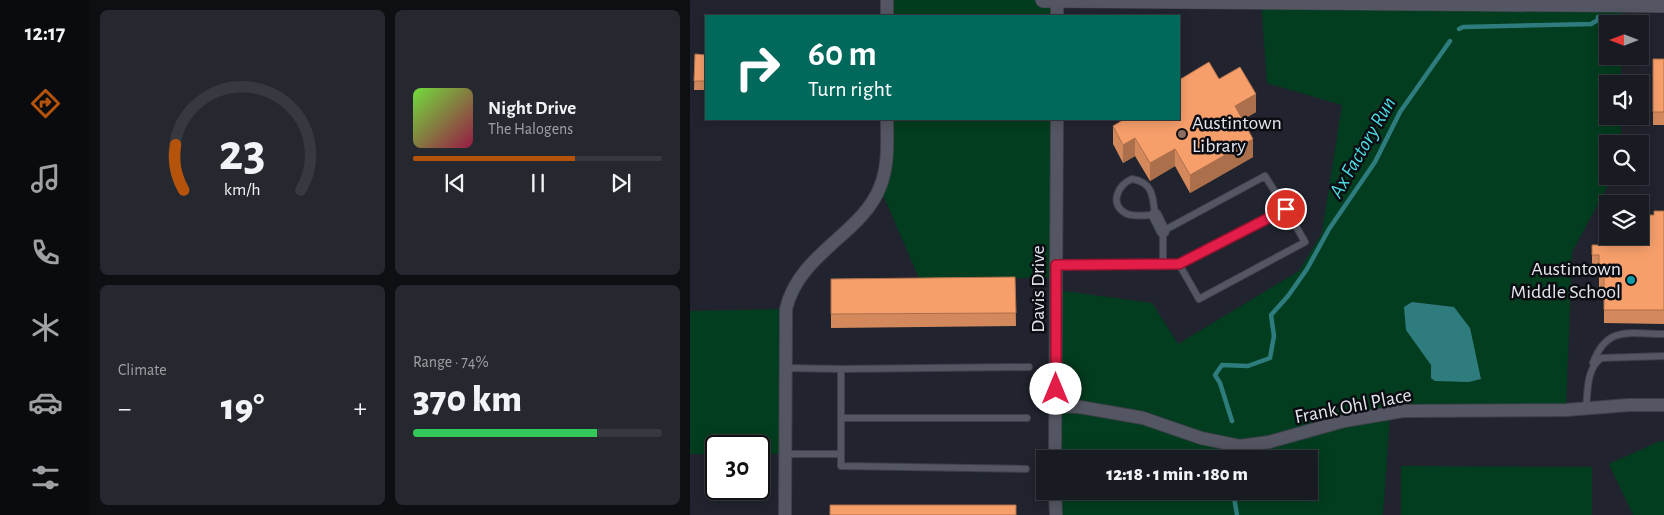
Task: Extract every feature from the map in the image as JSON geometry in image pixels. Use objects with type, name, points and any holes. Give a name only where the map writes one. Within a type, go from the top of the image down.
[{"type":"street","points":[[887,15],[888,0]]},
{"type":"street","points":[[1043,0],[1664,6]]},
{"type":"street","points":[[1057,0],[1057,15]]},
{"type":"street","points":[[786,515],[786,309],[790,294],[802,274],[861,214],[880,188],[886,161],[887,120]]},
{"type":"street","name":"Davis Drive","points":[[1056,450],[1057,120]]},
{"type":"street","points":[[1155,215],[1163,231]]},
{"type":"street","name":"Frank Ohl Place","points":[[1056,406],[1080,407],[1143,418],[1200,438],[1240,446],[1269,442],[1344,421],[1402,411],[1664,406]]},
{"type":"street","points":[[1056,500],[1056,515]]},
{"type":"lane","points":[[1163,263],[1163,231],[1265,176],[1305,242],[1199,299],[1179,264]]},
{"type":"lane","points":[[1132,179],[1142,180],[1149,186],[1155,215],[1127,214],[1120,208],[1116,199],[1118,190],[1124,182],[1132,179]]},
{"type":"lane","points":[[1056,265],[1179,264],[1286,209]]},
{"type":"lane","points":[[1586,408],[1589,377],[1600,346],[1607,339],[1621,334],[1664,334]]},
{"type":"lane","points":[[1593,364],[1601,358],[1615,356],[1664,356]]},
{"type":"lane","points":[[786,368],[1029,368]]},
{"type":"lane","points":[[841,369],[841,466],[1026,469]]},
{"type":"lane","points":[[841,418],[1027,418]]},
{"type":"lane","points":[[785,454],[841,454]]},
{"type":"shaded area","points":[[887,0],[1057,0],[1057,15],[887,15]]},
{"type":"shaded area","points":[[1261,1],[1622,5],[1622,15],[1599,15],[1599,65],[1621,65],[1621,75],[1599,75],[1599,125],[1621,125],[1621,135],[1599,135],[1599,185],[1608,185],[1603,195],[1599,195],[1599,202],[1572,252],[1566,410],[1390,413],[1383,515],[1056,515],[1055,500],[1318,500],[1318,450],[1055,450],[1056,290],[1152,303],[1178,344],[1299,271],[1322,233],[1342,105],[1267,83]],"holes":[[[1412,302],[1454,307],[1431,378],[1431,365],[1404,307]]]},
{"type":"shaded area","points":[[887,120],[1057,120],[1056,278],[919,278],[880,188]]},
{"type":"shaded area","points":[[1412,302],[1454,307],[1470,328],[1481,379],[1469,382],[1435,381],[1431,378],[1431,365],[1406,330],[1404,307]]},
{"type":"shaded area","points":[[786,309],[785,454],[770,454],[770,435],[705,435],[705,454],[690,454],[690,311]]},
{"type":"shaded area","points":[[1660,441],[1664,441],[1664,515],[1633,515],[1609,464]]},
{"type":"shaded area","points":[[1401,466],[1592,467],[1592,515],[1401,515]]},
{"type":"building","points":[[695,54],[705,55],[705,81],[694,81]]},
{"type":"building","points":[[1653,59],[1664,59],[1664,112],[1653,112]]},
{"type":"building","name":"Austintown Library","points":[[1209,62],[1219,79],[1240,67],[1256,94],[1235,106],[1253,139],[1190,175],[1175,149],[1150,163],[1135,138],[1123,145],[1113,126],[1123,120],[1180,120],[1180,79]]},
{"type":"building","name":"Austintown Middle School","points":[[1654,211],[1664,211],[1664,310],[1604,310],[1604,277],[1599,277],[1599,255],[1592,255],[1592,245],[1649,245],[1649,215],[1654,215]]},
{"type":"building","points":[[1015,277],[1016,313],[831,314],[831,279]]},
{"type":"building","points":[[830,505],[1016,505],[1016,515],[830,515]]},
{"type":"waterway","name":"Ax Factory Run","points":[[1459,29],[1463,27],[1591,24],[1598,20],[1598,17]]},
{"type":"waterway","name":"Ax Factory Run","points":[[1232,421],[1220,383],[1215,375],[1222,365],[1248,366],[1270,358],[1274,336],[1271,315],[1288,296],[1307,269],[1329,229],[1375,162],[1400,112],[1450,41]]},
{"type":"waterway","name":"Ax Factory Run","points":[[1234,500],[1237,515]]},
{"type":"place","name":"Austintown Library","points":[[1182,134]]},
{"type":"place","name":"Austintown Middle School","points":[[1631,280]]},
{"type":"route","points":[[1056,389],[1056,265],[1179,264],[1286,209]]}]
